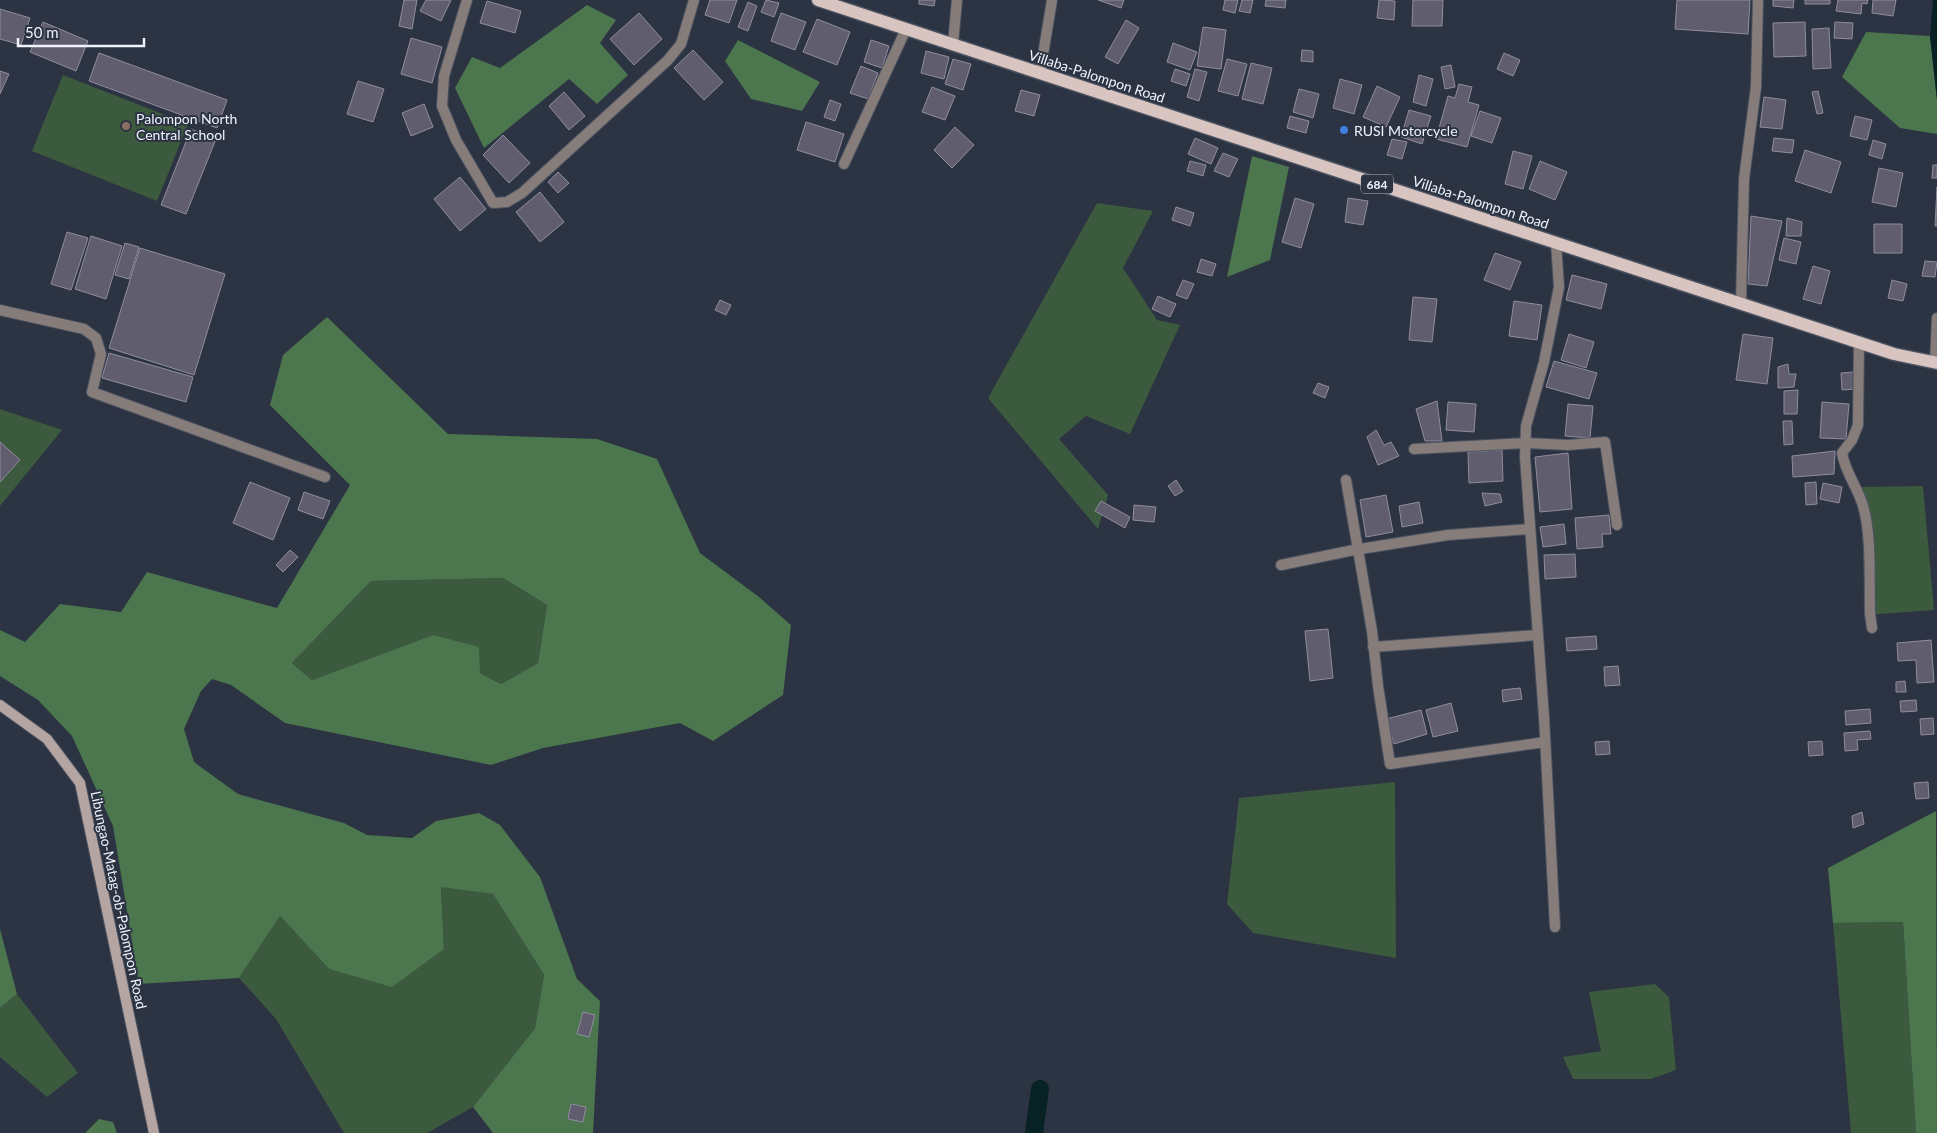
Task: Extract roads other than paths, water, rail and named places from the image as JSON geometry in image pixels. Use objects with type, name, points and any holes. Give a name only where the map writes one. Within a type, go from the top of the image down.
[{"type":"main road","name":"Villaba-Palompon Road","points":[[818,0],[844,4],[906,29],[1894,354],[1936,363]]},
{"type":"main road","name":"Libungao-Matag-ob-Palompon Road","points":[[0,705],[47,739],[80,783],[154,1133]]},
{"type":"street","points":[[467,0],[444,76],[442,106],[456,140],[493,203],[507,202],[522,193],[668,60],[681,44],[694,0]]},
{"type":"street","points":[[952,44],[956,0]]},
{"type":"street","points":[[1040,73],[1052,0]]},
{"type":"street","points":[[1741,303],[1744,179],[1756,87],[1758,0]]},
{"type":"street","points":[[844,164],[906,29]]},
{"type":"street","points":[[1555,927],[1545,742],[1530,529],[1526,426],[1544,362],[1559,287],[1556,243]]},
{"type":"street","points":[[0,310],[84,329],[96,338],[101,354],[92,392],[325,477]]},
{"type":"street","points":[[1936,363],[1937,318]]},
{"type":"street","points":[[1859,342],[1858,425],[1852,440],[1842,453],[1843,463],[1863,505],[1867,524],[1872,628]]},
{"type":"street","points":[[1414,449],[1526,444],[1568,445],[1605,442],[1617,525]]},
{"type":"street","points":[[1346,480],[1390,764],[1545,742]]},
{"type":"street","points":[[1281,565],[1358,549],[1448,535],[1530,529]]},
{"type":"street","points":[[1373,647],[1538,635]]},
{"type":"waterway","points":[[1034,1133],[1040,1089]]},
{"type":"place","name":"Palompon North Central School","points":[[126,126]]},
{"type":"place","name":"RUSI Motorcycle","points":[[1344,130]]}]
